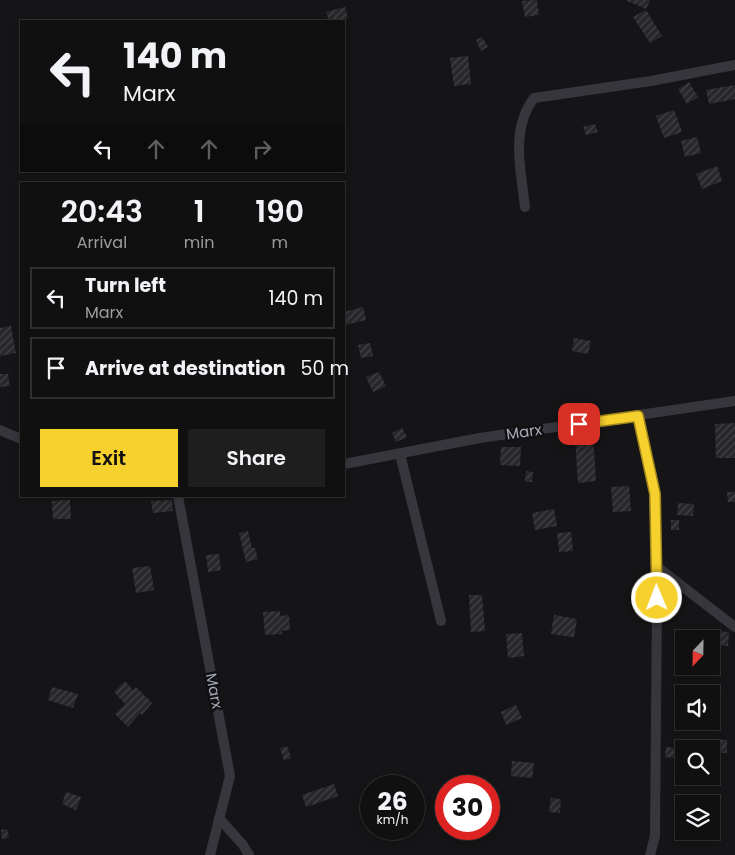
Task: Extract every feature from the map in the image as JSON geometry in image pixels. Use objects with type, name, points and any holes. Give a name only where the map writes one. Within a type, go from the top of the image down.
[{"type":"street","points":[[524,207],[518,141],[526,108],[534,98],[651,81],[735,65]]},
{"type":"street","name":"Marx","points":[[345,464],[480,438],[735,401]]},
{"type":"street","points":[[638,416],[655,494],[655,836],[650,855]]},
{"type":"street","points":[[0,430],[20,439]]},
{"type":"street","points":[[400,454],[441,622]]},
{"type":"street","name":"Marx","points":[[178,497],[230,776],[210,855]]},
{"type":"street","points":[[656,566],[735,627]]},
{"type":"street","points":[[219,818],[244,845],[249,855]]},
{"type":"building","points":[[537,0],[539,15],[525,17],[522,1]]},
{"type":"building","points":[[625,0],[650,0],[646,9]]},
{"type":"building","points":[[345,7],[348,18],[329,20],[326,12]]},
{"type":"building","points":[[646,10],[662,36],[650,43],[633,17]]},
{"type":"building","points":[[482,37],[488,47],[481,51],[476,40]]},
{"type":"building","points":[[468,56],[471,84],[454,86],[450,58]]},
{"type":"building","points":[[689,82],[698,97],[687,104],[678,89]]},
{"type":"building","points":[[735,85],[735,99],[709,104],[706,90]]},
{"type":"building","points":[[674,110],[682,132],[664,138],[656,116]]},
{"type":"building","points":[[595,124],[598,132],[586,135],[583,127]]},
{"type":"building","points":[[697,137],[701,153],[685,157],[681,141]]},
{"type":"building","points":[[717,166],[722,181],[702,189],[696,174]]},
{"type":"building","points":[[363,307],[366,320],[345,325],[345,312]]},
{"type":"building","points":[[11,326],[16,353],[0,356],[0,328]]},
{"type":"building","points":[[574,338],[591,341],[588,354],[572,351]]},
{"type":"building","points":[[370,343],[373,356],[361,358],[358,345]]},
{"type":"building","points":[[379,372],[386,386],[373,392],[366,377]]},
{"type":"building","points":[[0,374],[8,374],[10,386],[0,387]]},
{"type":"building","points":[[735,423],[735,458],[716,458],[715,424]]},
{"type":"building","points":[[402,428],[407,437],[396,442],[392,433]]},
{"type":"building","points":[[593,438],[596,481],[578,483],[575,439]]},
{"type":"building","points":[[501,447],[521,447],[520,466],[500,465]]},
{"type":"building","points":[[526,471],[533,472],[532,482],[525,482]]},
{"type":"building","points":[[629,486],[631,511],[613,512],[611,487]]},
{"type":"building","points":[[727,492],[735,492],[735,502],[728,502]]},
{"type":"building","points":[[70,500],[71,519],[53,519],[52,501]]},
{"type":"building","points":[[172,500],[173,511],[153,513],[151,501]]},
{"type":"building","points":[[678,503],[694,504],[693,516],[677,515]]},
{"type":"building","points":[[554,509],[557,526],[535,530],[532,513]]},
{"type":"building","points":[[671,520],[679,520],[679,530],[671,530]]},
{"type":"building","points":[[248,531],[252,548],[255,548],[258,559],[246,562],[239,533]]},
{"type":"building","points":[[571,532],[573,551],[559,552],[557,533]]},
{"type":"building","points":[[219,554],[221,570],[208,572],[206,555]]},
{"type":"building","points":[[150,566],[154,590],[136,593],[132,568]]},
{"type":"building","points":[[469,595],[482,595],[485,631],[471,632]]},
{"type":"building","points":[[280,611],[280,616],[289,615],[290,630],[282,631],[282,634],[265,635],[263,612]]},
{"type":"building","points":[[554,615],[577,619],[574,637],[551,634]]},
{"type":"building","points":[[720,631],[729,632],[728,646],[720,645]]},
{"type":"building","points":[[522,633],[524,656],[508,658],[506,634]]},
{"type":"building","points":[[125,681],[133,690],[136,687],[152,703],[128,727],[115,714],[125,704],[114,692]]},
{"type":"building","points":[[52,687],[78,694],[73,708],[48,700]]},
{"type":"building","points":[[516,705],[522,718],[506,725],[501,712]]},
{"type":"building","points":[[720,740],[727,740],[727,753],[720,753]]},
{"type":"building","points":[[287,746],[291,758],[284,760],[280,748]]},
{"type":"building","points":[[666,747],[675,748],[675,758],[665,757]]},
{"type":"building","points":[[512,761],[534,763],[532,778],[511,776]]},
{"type":"building","points":[[334,784],[338,796],[306,807],[302,795]]},
{"type":"building","points":[[66,792],[81,797],[76,810],[62,804]]},
{"type":"building","points":[[551,798],[561,799],[560,813],[549,812]]},
{"type":"building","points":[[7,829],[9,838],[2,839],[1,830]]},
{"type":"route","points":[[579,424],[638,416],[655,494],[657,598]]}]
